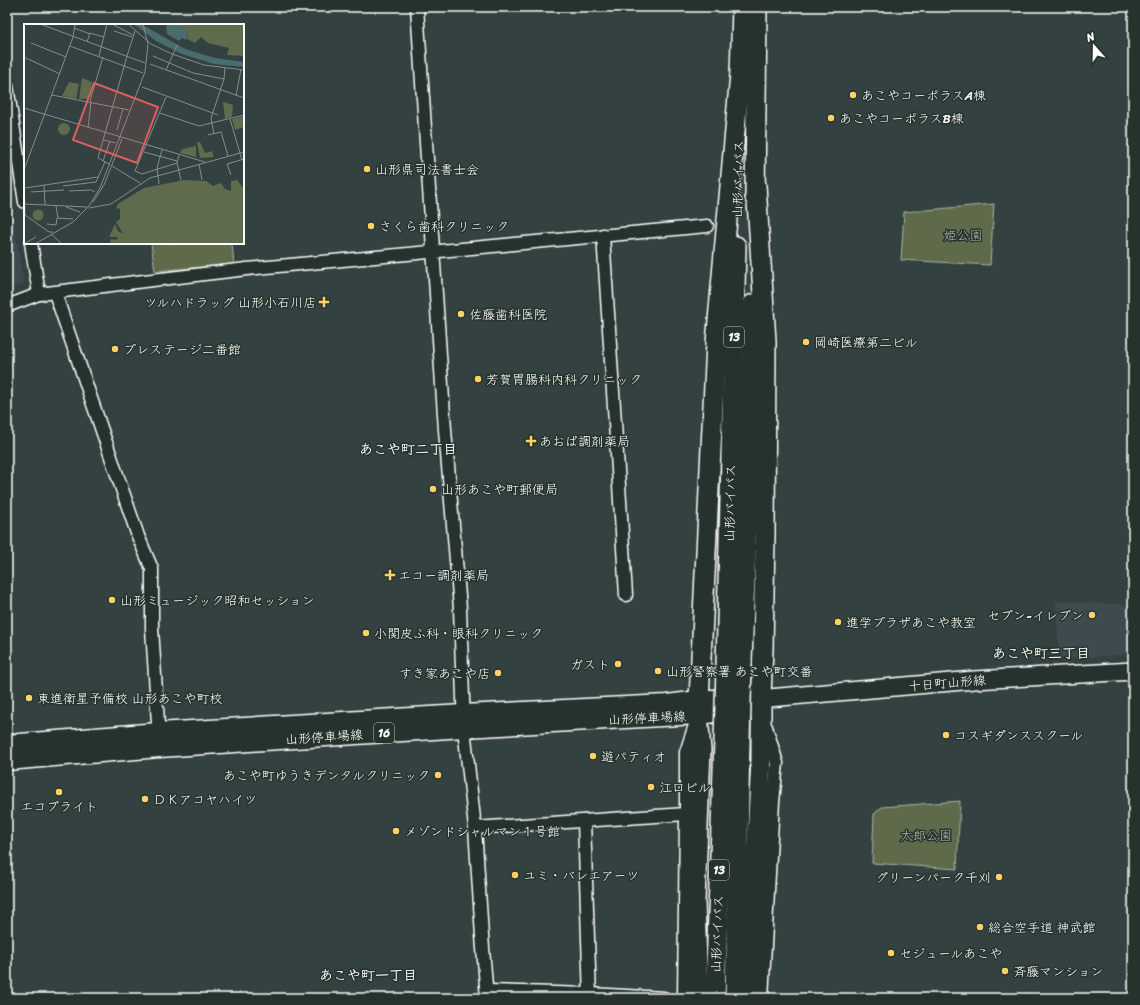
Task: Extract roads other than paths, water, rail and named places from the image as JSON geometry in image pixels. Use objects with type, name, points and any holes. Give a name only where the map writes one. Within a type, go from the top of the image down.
[{"type":"highway","name":"山形バイパス","points":[[735,998],[732,741],[740,63],[742,7]]},
{"type":"highway","name":"山形バイパス","points":[[734,665],[750,435],[756,185],[757,7]]},
{"type":"highway","points":[[698,998],[695,901],[701,750],[698,707],[716,343],[740,63]]},
{"type":"highway","points":[[749,998],[761,759],[761,702],[764,649],[766,340],[756,185]]},
{"type":"highway","name":"山形バイパス","points":[[715,998],[732,741]]},
{"type":"main road","name":"十日町山形線","points":[[761,702],[769,698],[974,680],[1133,671]]},
{"type":"main road","name":"十日町山形線","points":[[761,702],[1133,680]]},
{"type":"main road","name":"山形停車場線","points":[[7,744],[159,740],[761,702]]},
{"type":"main road","name":"山形停車場線","points":[[7,761],[159,740]]},
{"type":"street","points":[[417,7],[433,252],[460,608],[463,721],[475,828],[487,995],[664,998]]},
{"type":"street","points":[[7,86],[24,196]]},
{"type":"street","points":[[7,306],[39,294],[231,271],[707,226]]},
{"type":"street","points":[[603,235],[626,595]]},
{"type":"street","points":[[31,244],[39,294]]},
{"type":"street","points":[[55,293],[138,536],[152,569],[152,628],[159,740]]},
{"type":"street","points":[[761,702],[777,763],[773,802],[762,998]]},
{"type":"street","points":[[684,998],[686,752],[698,707]]},
{"type":"street","points":[[475,828],[686,814]]},
{"type":"street","points":[[584,821],[590,996]]},
{"type":"place","name":"あこやコーポラスA棟","points":[[853,95]]},
{"type":"place","name":"あこやコーポラスB棟","points":[[831,118]]},
{"type":"place","name":"山形県司法書士会","points":[[367,169]]},
{"type":"place","name":"さくら歯科クリニック","points":[[371,226]]},
{"type":"place","name":"ツルハドラッグ 山形小石川店","points":[[324,302]]},
{"type":"place","name":"佐藤歯科医院","points":[[461,314]]},
{"type":"place","name":"岡崎医療第二ビル","points":[[806,342]]},
{"type":"place","name":"プレステージ二番館","points":[[115,349]]},
{"type":"place","name":"芳賀胃腸科内科クリニック","points":[[478,379]]},
{"type":"place","name":"あおば調剤薬局","points":[[531,441]]},
{"type":"place","name":"山形あこや町郵便局","points":[[433,489]]},
{"type":"place","name":"エコー調剤薬局","points":[[390,575]]},
{"type":"place","name":"山形ミュージック昭和セッション","points":[[112,600]]},
{"type":"place","name":"セブン-イレブン","points":[[1092,615]]},
{"type":"place","name":"進学プラザあこや教室","points":[[838,622]]},
{"type":"place","name":"小関皮ふ科・眼科クリニック","points":[[366,633]]},
{"type":"place","name":"ガスト","points":[[618,664]]},
{"type":"place","name":"山形警察署 あこや町交番","points":[[658,671]]},
{"type":"place","name":"すき家あこや店","points":[[498,673]]},
{"type":"place","name":"東進衛星予備校 山形あこや町校","points":[[29,698]]},
{"type":"place","name":"コスギダンススクール","points":[[946,735]]},
{"type":"place","name":"遊パティオ","points":[[593,756]]},
{"type":"place","name":"あこや町ゆうきデンタルクリニック","points":[[438,775]]},
{"type":"place","name":"江口ビル","points":[[651,787]]},
{"type":"place","name":"エコブライト","points":[[59,792]]},
{"type":"place","name":"ＤＫアコヤハイツ","points":[[145,799]]},
{"type":"place","name":"メゾンドシャルマン１号館","points":[[396,831]]},
{"type":"place","name":"ユミ・バレエアーツ","points":[[515,875]]},
{"type":"place","name":"グリーンパーク千刈","points":[[999,877]]},
{"type":"place","name":"総合空手道 神武館","points":[[980,927]]},
{"type":"place","name":"セジュールあこや","points":[[891,953]]},
{"type":"place","name":"斉藤マンション","points":[[1005,971]]},
{"type":"district","name":"あこや町二丁目","points":[[408,449]]},
{"type":"district","name":"あこや町三丁目","points":[[1041,653]]},
{"type":"district","name":"あこや町一丁目","points":[[368,975]]},
{"type":"park label","name":"姫公園","points":[[963,235]]},
{"type":"park label","name":"太郎公園","points":[[926,835]]}]
